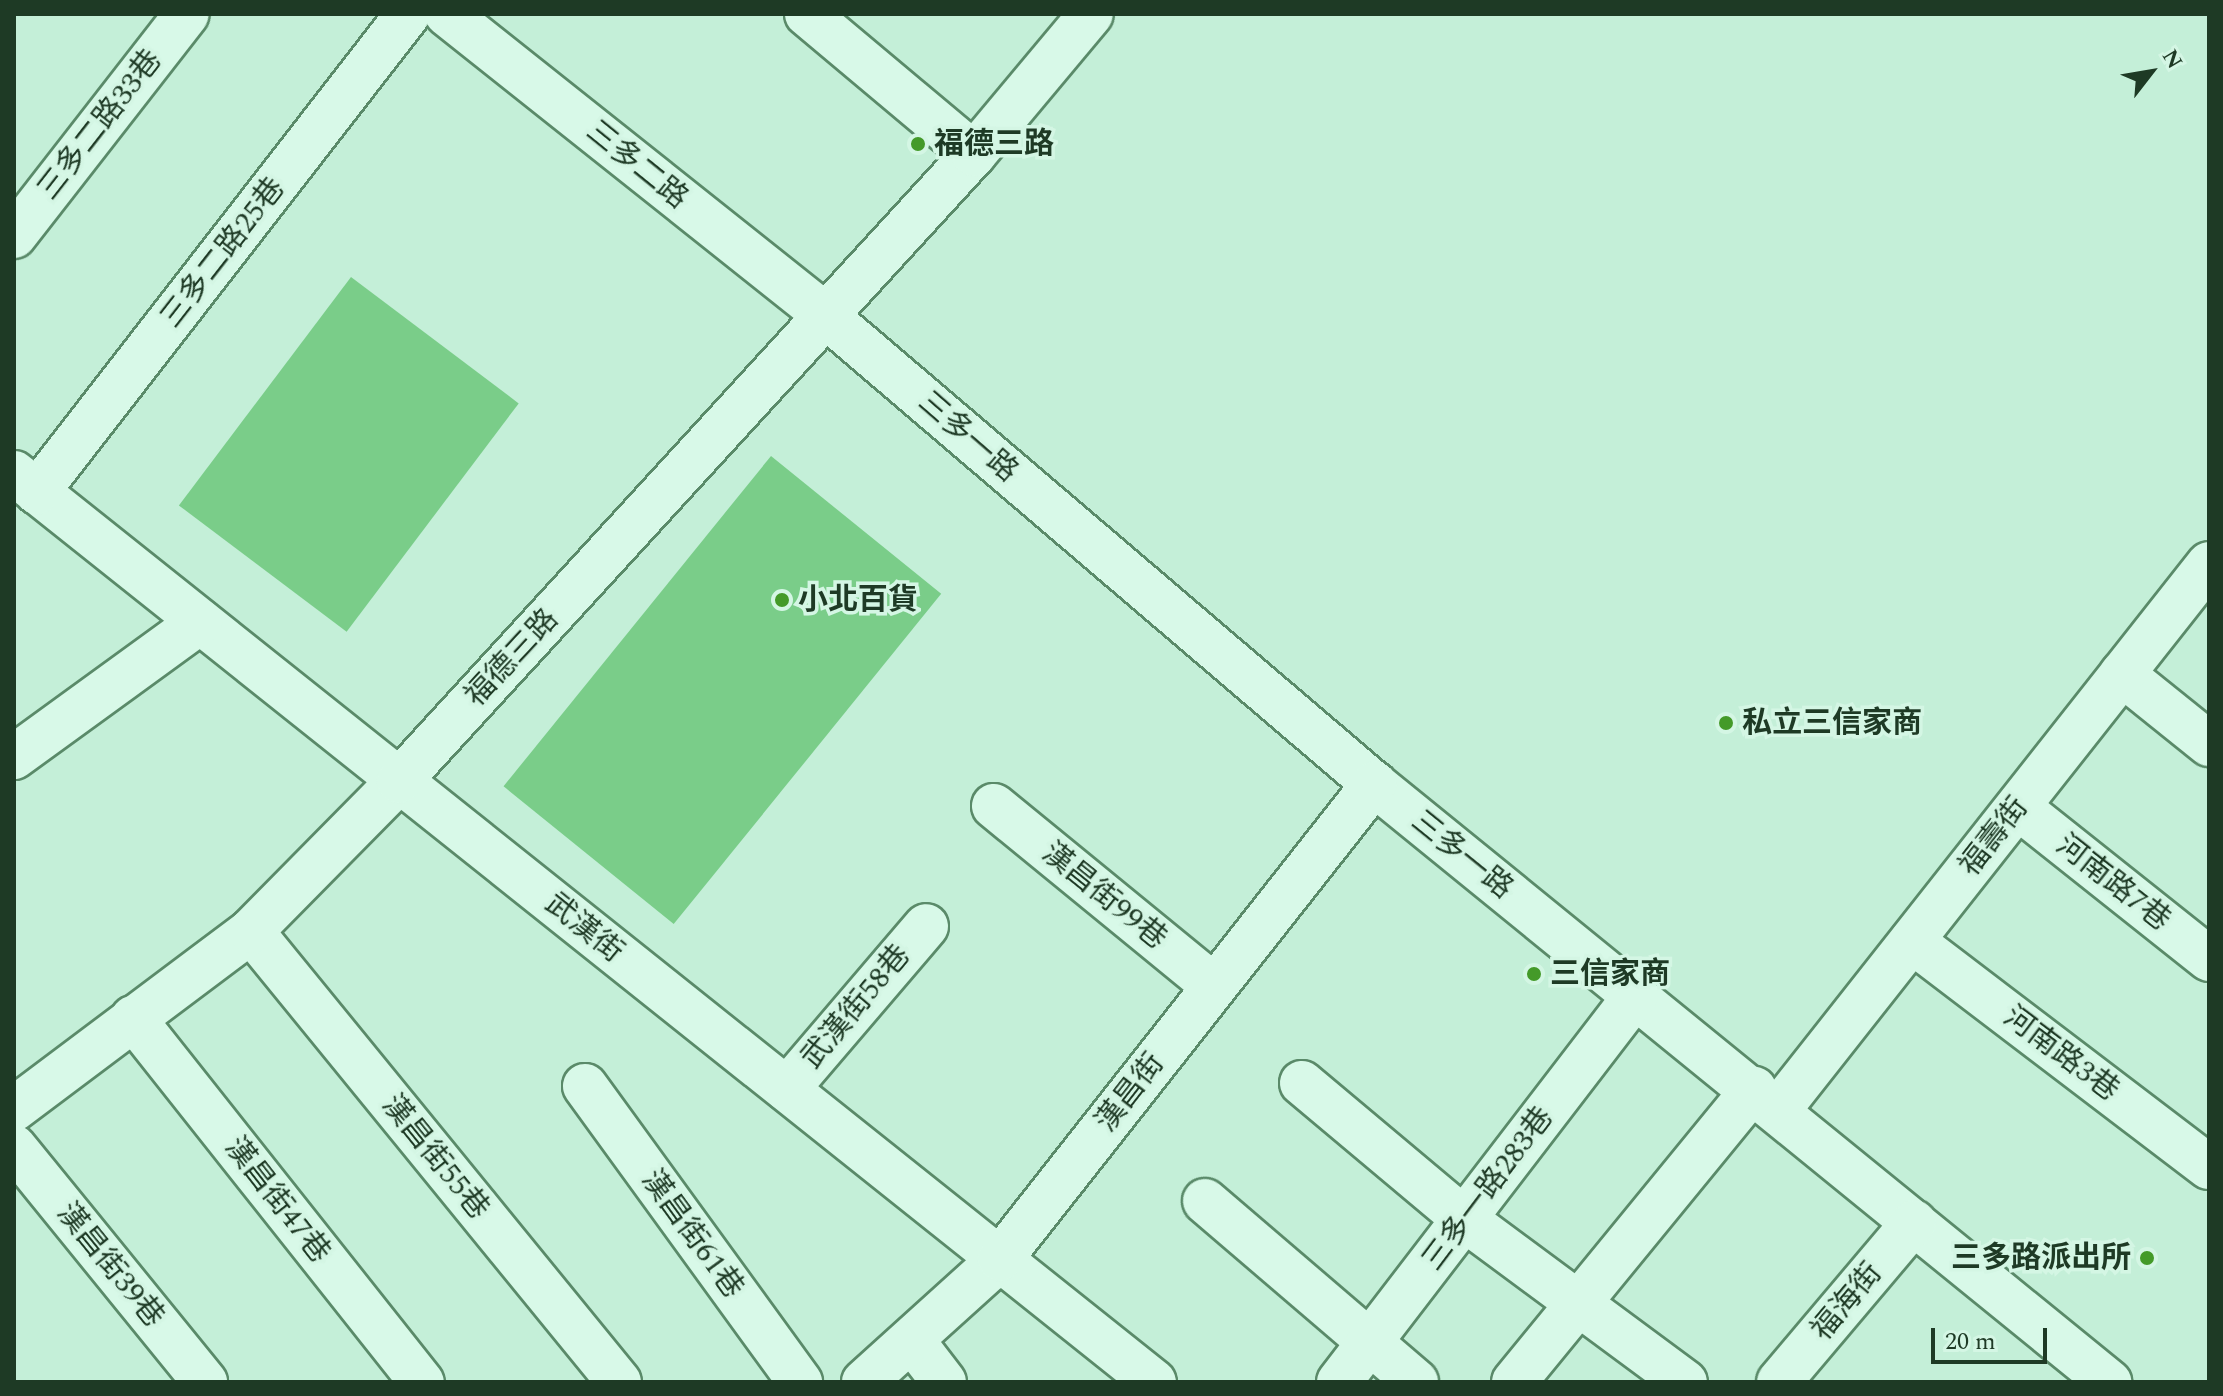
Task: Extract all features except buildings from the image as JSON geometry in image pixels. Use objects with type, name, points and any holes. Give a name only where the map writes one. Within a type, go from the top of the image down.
[{"type":"street","name":"三多二路33巷","points":[[14,236],[187,14]]},
{"type":"street","name":"三多二路25巷","points":[[26,483],[408,14]]},
{"type":"street","name":"三多二路","points":[[447,14],[826,316]]},
{"type":"street","points":[[807,14],[974,154]]},
{"type":"street","name":"福德三路","points":[[14,1109],[251,931],[399,781],[974,154],[1091,14]]},
{"type":"street","name":"三多一路","points":[[826,316],[1374,784],[1766,1099],[2109,1382]]},
{"type":"street","name":"武漢街","points":[[26,483],[1154,1382]]},
{"type":"street","name":"福壽街","points":[[1514,1382],[1579,1300],[1912,941],[2209,564]]},
{"type":"street","points":[[14,757],[200,622]]},
{"type":"street","points":[[2122,674],[2209,744]]},
{"type":"street","name":"漢昌街","points":[[864,1382],[914,1343],[1000,1259],[1374,784]]},
{"type":"street","name":"漢昌街99巷","points":[[994,806],[1214,986]]},
{"type":"street","name":"河南路7巷","points":[[2018,807],[2209,959]]},
{"type":"street","name":"武漢街58巷","points":[[787,1089],[926,926]]},
{"type":"street","name":"漢昌街55巷","points":[[251,931],[619,1382]]},
{"type":"street","name":"河南路3巷","points":[[1912,941],[2209,1167]]},
{"type":"street","name":"三多一路283巷","points":[[1339,1382],[1373,1343],[1463,1218],[1636,995]]},
{"type":"street","name":"漢昌街47巷","points":[[133,1018],[422,1382]]},
{"type":"street","points":[[1302,1083],[1463,1218],[1579,1300],[1685,1382]]},
{"type":"street","name":"漢昌街61巷","points":[[585,1086],[800,1382]]},
{"type":"street","name":"漢昌街39巷","points":[[14,1147],[205,1382]]},
{"type":"street","points":[[1205,1201],[1416,1382]]},
{"type":"street","name":"福海街","points":[[1779,1382],[1914,1222]]},
{"type":"street","points":[[914,1343],[944,1382]]},
{"type":"place","name":"福德三路","points":[[918,144]]},
{"type":"place","name":"小北百貨","points":[[782,600]]},
{"type":"place","name":"私立三信家商","points":[[1726,723]]},
{"type":"place","name":"三信家商","points":[[1534,974]]},
{"type":"place","name":"三多路派出所","points":[[2147,1258]]}]
